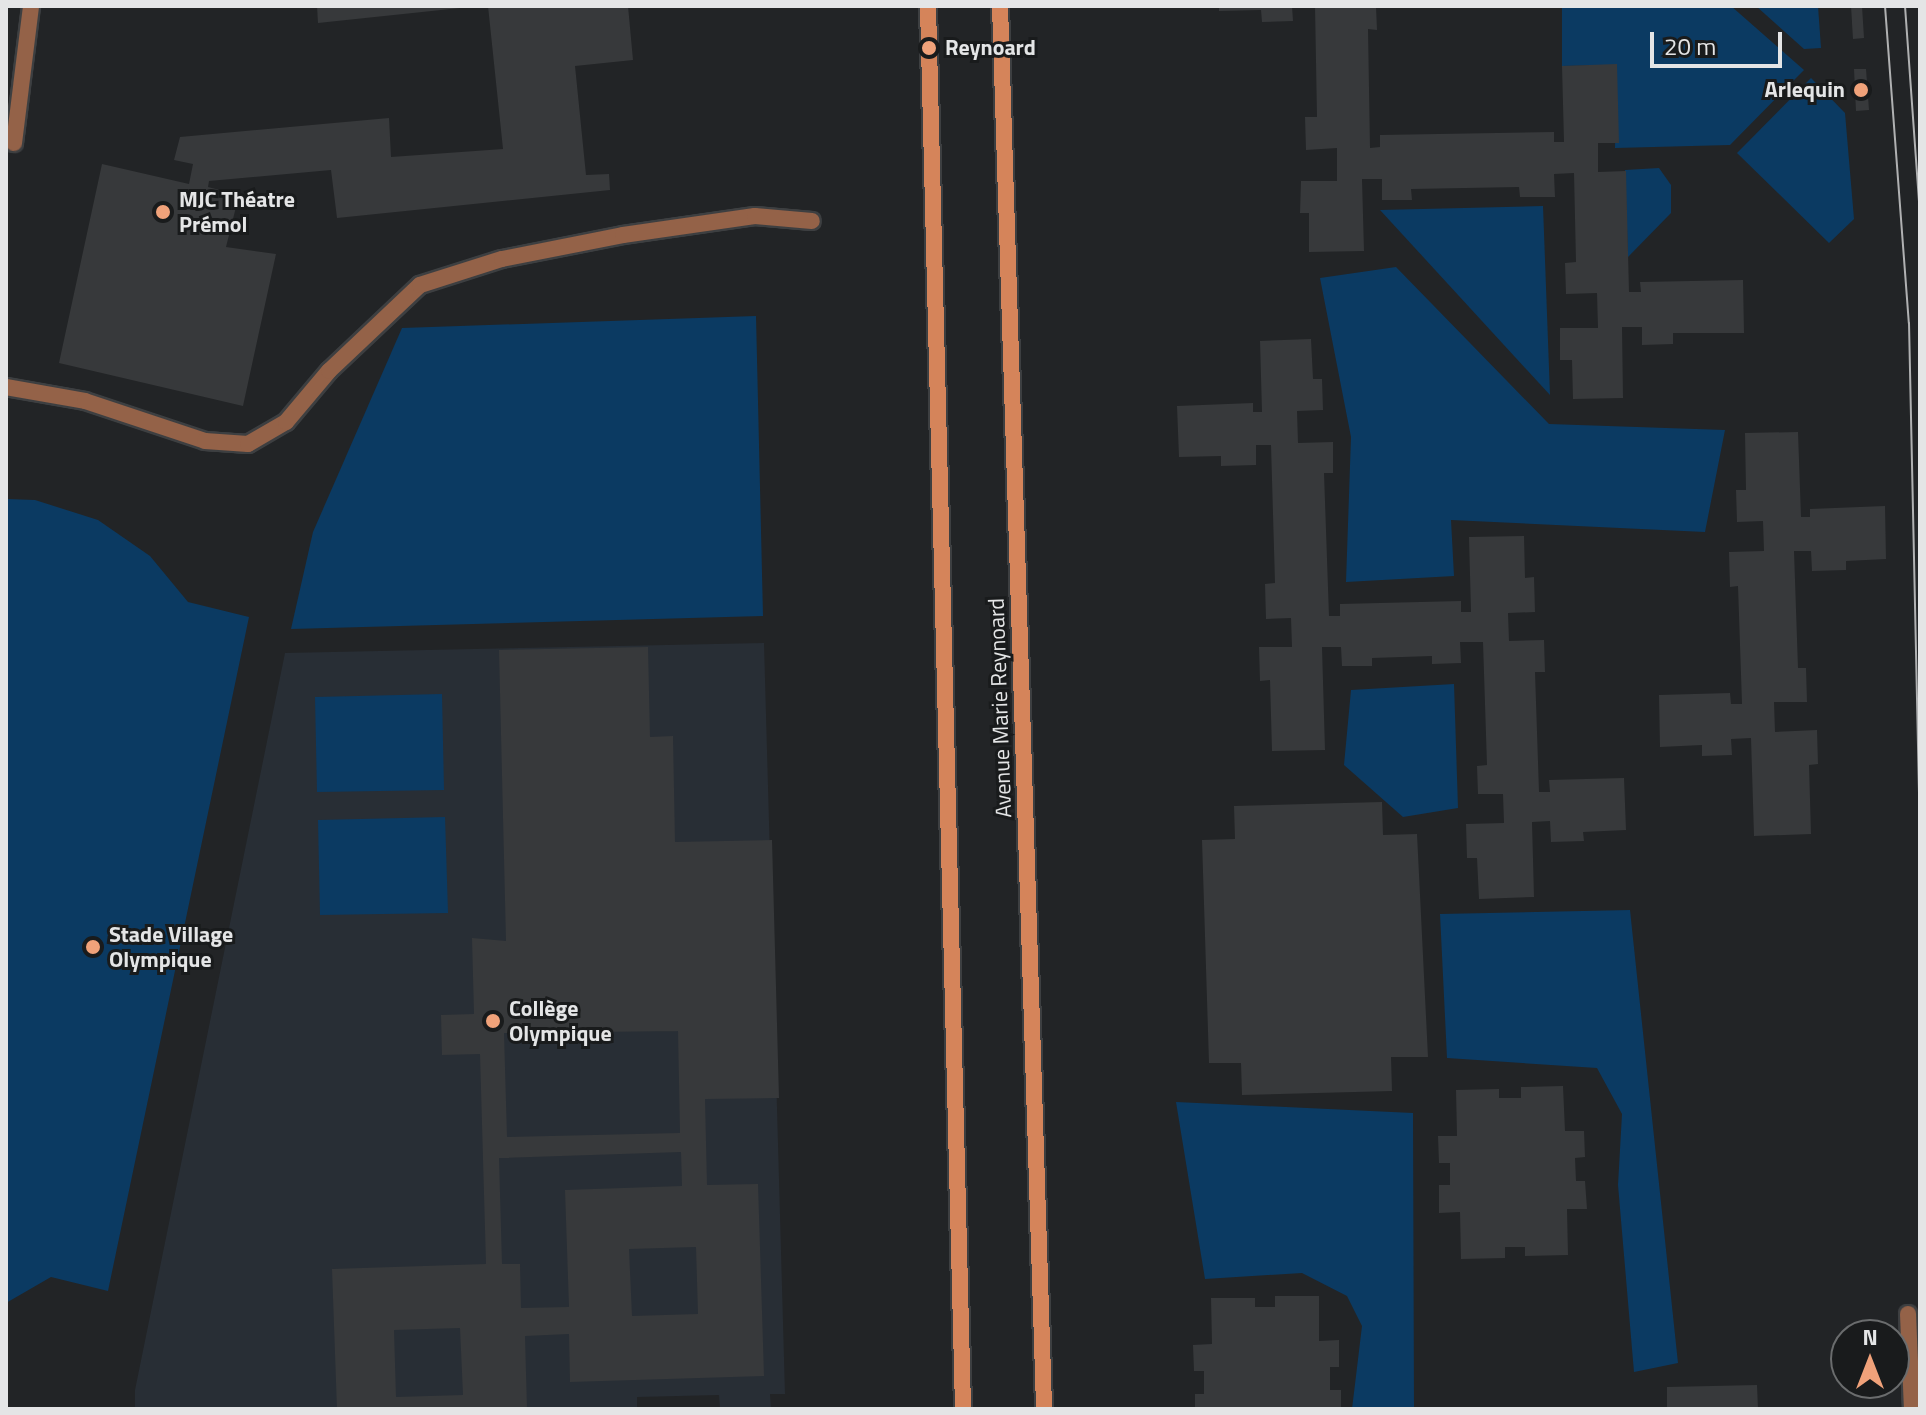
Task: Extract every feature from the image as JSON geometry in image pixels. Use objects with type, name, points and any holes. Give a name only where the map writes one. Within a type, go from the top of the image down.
[{"type":"main road","points":[[928,6],[963,1409]]},
{"type":"main road","name":"Avenue Marie Reynoard","points":[[1000,6],[1044,1409]]},
{"type":"street","points":[[14,143],[13,74],[31,6]]},
{"type":"street","points":[[6,387],[85,401],[205,441],[248,444],[286,422],[329,371],[420,285],[502,259],[623,235],[755,216],[812,221]]},
{"type":"street","points":[[1908,1314],[1912,1409]]},
{"type":"shaded area","points":[[1562,6],[1731,6],[1804,70],[1730,145],[1615,148],[1617,65],[1562,66]]},
{"type":"shaded area","points":[[1756,6],[1818,6],[1821,48],[1804,49]]},
{"type":"shaded area","points":[[1811,78],[1845,113],[1854,219],[1829,243],[1737,153]]},
{"type":"shaded area","points":[[1659,168],[1671,185],[1671,213],[1628,257],[1625,170]]},
{"type":"shaded area","points":[[1543,206],[1550,395],[1380,210]]},
{"type":"shaded area","points":[[1396,267],[1549,424],[1725,430],[1705,532],[1451,520],[1454,576],[1346,582],[1351,437],[1320,278]]},
{"type":"shaded area","points":[[756,316],[763,616],[291,629],[313,532],[402,328]]},
{"type":"shaded area","name":"Stade Village Olympique","points":[[6,499],[35,500],[98,520],[150,556],[188,602],[249,617],[108,1291],[51,1277],[6,1303]]},
{"type":"shaded area","name":"Collège Olympique","points":[[764,643],[785,1394],[770,1394],[771,1409],[720,1409],[719,1395],[637,1397],[637,1409],[135,1409],[135,1390],[285,653]]},
{"type":"shaded area","points":[[1454,684],[1458,808],[1403,817],[1344,765],[1351,690]]},
{"type":"shaded area","points":[[442,694],[444,790],[317,792],[315,697]]},
{"type":"shaded area","points":[[445,817],[448,913],[320,915],[318,820]]},
{"type":"shaded area","points":[[1630,910],[1678,1363],[1634,1372],[1618,1185],[1622,1114],[1597,1068],[1447,1058],[1440,914]]},
{"type":"shaded area","points":[[1176,1102],[1413,1113],[1414,1409],[1352,1409],[1362,1326],[1347,1296],[1302,1273],[1205,1279]]},
{"type":"building","points":[[317,6],[460,6],[460,8],[318,23]]},
{"type":"building","name":"MJC Théatre Prémol","points":[[488,6],[628,6],[633,60],[575,66],[586,175],[609,174],[610,190],[337,218],[331,170],[209,181],[208,187],[239,195],[226,247],[276,254],[243,406],[59,363],[102,164],[189,184],[193,164],[174,160],[180,137],[389,118],[391,157],[503,149]]},
{"type":"building","points":[[1219,6],[1292,6],[1293,21],[1262,22],[1261,10],[1219,11]]},
{"type":"building","points":[[1315,6],[1376,6],[1377,30],[1368,29],[1370,148],[1380,147],[1380,135],[1554,132],[1554,142],[1564,142],[1562,66],[1617,64],[1619,143],[1598,143],[1598,172],[1626,171],[1629,292],[1641,292],[1640,282],[1743,280],[1744,333],[1673,333],[1673,344],[1642,345],[1642,327],[1622,327],[1623,398],[1573,399],[1572,360],[1560,360],[1560,328],[1598,328],[1597,293],[1566,294],[1565,263],[1576,262],[1574,173],[1554,174],[1555,197],[1520,197],[1519,187],[1411,189],[1412,200],[1382,200],[1382,179],[1362,179],[1364,251],[1309,252],[1309,213],[1300,213],[1301,181],[1337,181],[1337,148],[1306,150],[1305,117],[1317,117]]},
{"type":"building","points":[[1851,6],[1862,6],[1864,38],[1853,39]]},
{"type":"building","name":"Arlequin","points":[[1854,69],[1866,69],[1869,110],[1856,111]]},
{"type":"building","points":[[1311,339],[1313,379],[1322,379],[1323,410],[1297,411],[1298,443],[1333,442],[1333,473],[1324,473],[1329,616],[1340,616],[1340,604],[1461,601],[1461,612],[1471,612],[1469,537],[1524,536],[1525,578],[1534,577],[1535,612],[1508,613],[1509,641],[1544,640],[1545,672],[1535,672],[1539,792],[1550,792],[1549,780],[1624,778],[1626,830],[1583,832],[1584,841],[1551,842],[1550,821],[1532,822],[1534,897],[1479,899],[1477,858],[1467,858],[1466,824],[1504,823],[1503,794],[1478,794],[1477,766],[1487,765],[1483,642],[1460,642],[1461,663],[1432,664],[1432,656],[1372,658],[1372,666],[1342,666],[1341,647],[1322,647],[1325,750],[1272,751],[1270,680],[1260,681],[1259,647],[1292,647],[1291,618],[1266,619],[1265,584],[1275,583],[1271,445],[1256,445],[1256,465],[1221,466],[1221,456],[1179,457],[1177,406],[1253,403],[1253,412],[1262,412],[1260,341]]},
{"type":"building","points":[[1798,432],[1801,517],[1810,517],[1810,509],[1885,506],[1886,559],[1846,561],[1846,570],[1812,571],[1811,551],[1794,551],[1798,668],[1806,668],[1807,702],[1774,702],[1775,732],[1817,730],[1818,764],[1809,765],[1811,834],[1754,836],[1751,738],[1731,739],[1732,755],[1702,756],[1702,745],[1660,747],[1659,695],[1730,693],[1731,704],[1742,704],[1738,586],[1730,587],[1729,552],[1764,551],[1763,521],[1737,522],[1736,490],[1746,490],[1745,433]]},
{"type":"building","points":[[648,647],[650,737],[673,736],[675,842],[772,840],[779,1098],[705,1099],[707,1185],[758,1184],[764,1376],[570,1382],[569,1334],[525,1336],[527,1409],[337,1409],[332,1269],[486,1264],[480,1054],[442,1055],[441,1015],[474,1014],[472,938],[506,941],[499,650]],"holes":[[[678,1031],[680,1133],[507,1137],[504,1033]],[[681,1152],[682,1186],[565,1190],[569,1307],[521,1308],[520,1264],[502,1264],[499,1158]],[[696,1247],[698,1314],[632,1316],[629,1249]],[[460,1328],[463,1395],[396,1397],[394,1330]]]},
{"type":"building","points":[[1382,802],[1383,835],[1417,834],[1428,1057],[1391,1057],[1392,1091],[1242,1095],[1241,1063],[1209,1063],[1202,840],[1235,839],[1234,806]]},
{"type":"building","points":[[1563,1086],[1565,1131],[1584,1131],[1585,1157],[1575,1158],[1576,1181],[1585,1181],[1587,1209],[1567,1209],[1568,1255],[1525,1256],[1525,1247],[1505,1247],[1505,1258],[1461,1259],[1460,1212],[1439,1213],[1439,1185],[1450,1185],[1450,1163],[1439,1163],[1438,1136],[1457,1136],[1456,1090],[1499,1089],[1499,1098],[1521,1098],[1521,1087]]},
{"type":"building","points":[[1275,1296],[1319,1296],[1319,1341],[1339,1340],[1339,1367],[1330,1367],[1330,1390],[1341,1390],[1341,1409],[1195,1409],[1195,1394],[1204,1394],[1204,1371],[1194,1371],[1193,1345],[1212,1344],[1211,1298],[1255,1298],[1255,1307],[1275,1307]]},
{"type":"building","points":[[1757,1385],[1758,1409],[1667,1409],[1667,1387]]},
{"type":"tram line","points":[[1885,6],[1909,323],[1920,841]]},
{"type":"tram line","points":[[1905,6],[1920,217]]},
{"type":"place","name":"Reynoard","points":[[929,48]]},
{"type":"place","name":"Arlequin","points":[[1861,90]]},
{"type":"place","name":"MJC Théatre Prémol","points":[[163,212]]},
{"type":"place","name":"Stade Village Olympique","points":[[93,947]]},
{"type":"place","name":"Collège Olympique","points":[[493,1021]]}]
